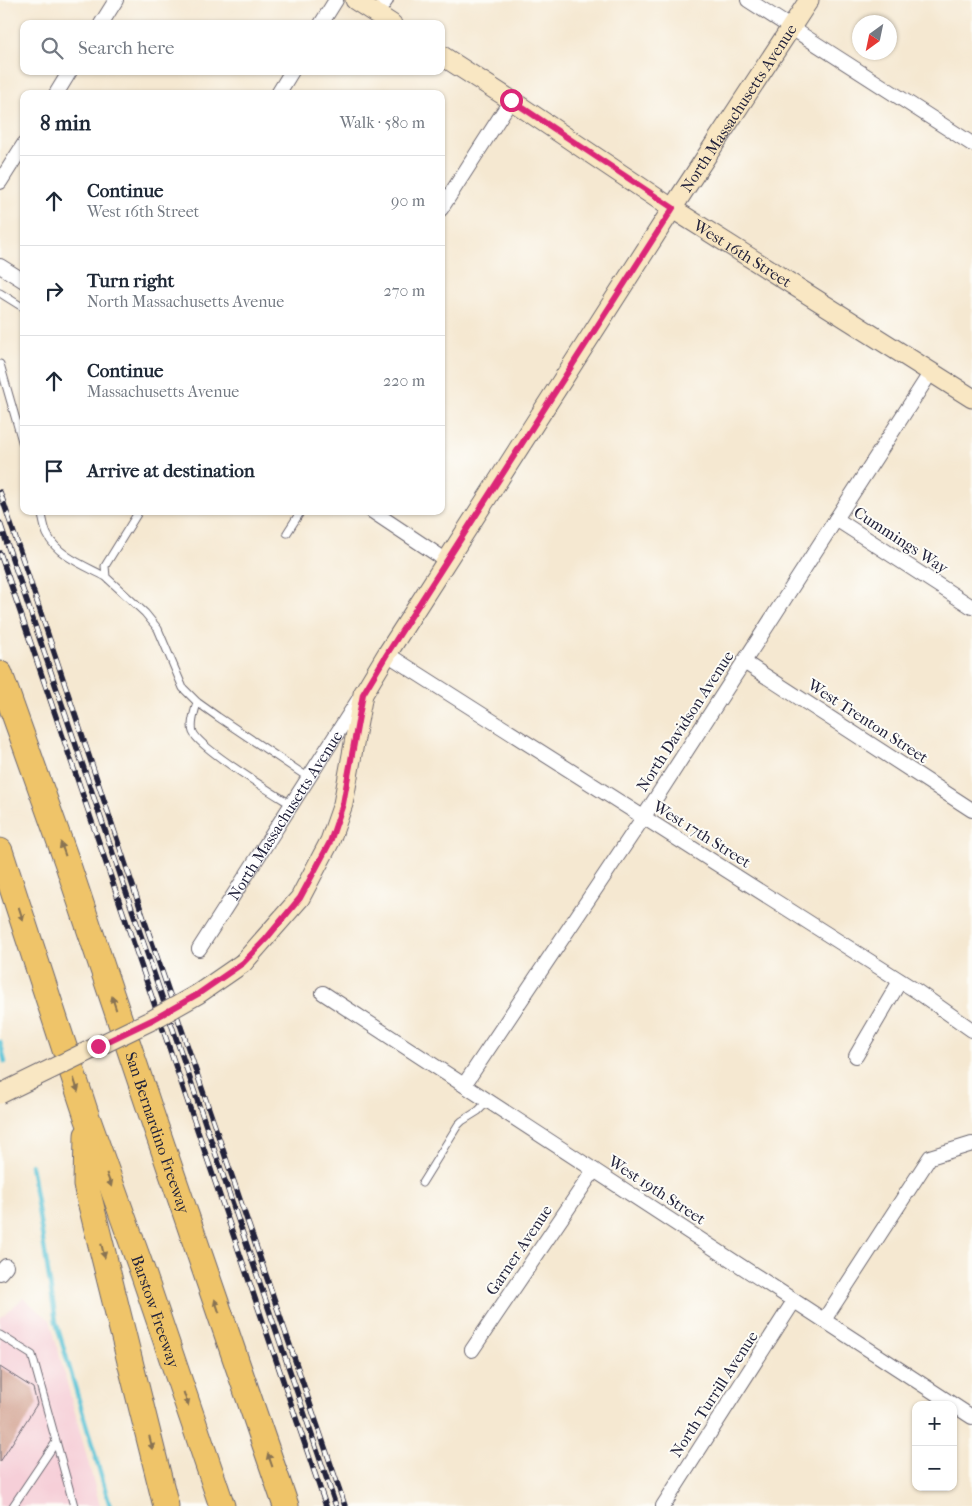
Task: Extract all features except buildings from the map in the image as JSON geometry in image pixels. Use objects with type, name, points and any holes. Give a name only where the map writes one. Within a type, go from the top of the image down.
[{"type":"highway","name":"San Bernardino Freeway","points":[[0,674],[70,871],[286,1506]]},
{"type":"highway","points":[[0,851],[87,1117],[86,1185],[166,1506]]},
{"type":"highway","name":"Barstow Freeway","points":[[87,1117],[143,1273],[222,1506]]},
{"type":"street","points":[[104,20],[116,0]]},
{"type":"street","points":[[324,20],[336,0]]},
{"type":"street","points":[[355,0],[385,13]]},
{"type":"street","points":[[748,0],[972,144]]},
{"type":"street","name":"North Massachusetts Avenue","points":[[199,949],[673,208],[810,0]]},
{"type":"street","name":"West 16th Street","points":[[445,59],[673,208],[972,398]]},
{"type":"street","points":[[58,90],[68,75]]},
{"type":"street","points":[[280,90],[290,75]]},
{"type":"street","points":[[445,204],[511,100]]},
{"type":"street","points":[[0,182],[20,150]]},
{"type":"street","points":[[0,266],[20,279]]},
{"type":"street","name":"North Davidson Avenue","points":[[464,1085],[643,818],[931,372]]},
{"type":"street","points":[[378,515],[447,561]]},
{"type":"street","name":"Cummings Way","points":[[836,519],[972,607]]},
{"type":"street","name":"West 17th Street","points":[[387,654],[900,981],[972,1030]]},
{"type":"street","name":"West Trenton Street","points":[[744,662],[972,810]]},
{"type":"street","points":[[0,1094],[154,1019],[198,994],[243,963],[266,939],[300,898],[330,842],[343,804],[363,694]]},
{"type":"street","points":[[856,1056],[900,981]]},
{"type":"street","name":"West 19th Street","points":[[324,993],[972,1417]]},
{"type":"street","points":[[824,1320],[930,1157],[972,1144]]},
{"type":"street","name":"Garner Avenue","points":[[472,1350],[594,1170]]},
{"type":"street","name":"North Turrill Avenue","points":[[663,1506],[794,1301]]},
{"type":"lane","points":[[0,293],[20,306]]},
{"type":"lane","points":[[0,364],[20,434]]},
{"type":"lane","points":[[42,515],[47,534],[54,544],[70,557],[106,577],[145,613],[158,629],[183,688],[197,702],[309,778]]},
{"type":"lane","points":[[106,577],[105,566],[137,515]]},
{"type":"lane","points":[[287,533],[298,515]]},
{"type":"lane","points":[[197,702],[191,726],[194,735],[199,741],[235,768],[292,805]]},
{"type":"lane","points":[[422,1182],[458,1125],[478,1111],[488,1101]]},
{"type":"lane","points":[[0,1335],[32,1355],[74,1506]]},
{"type":"lane","points":[[13,1506],[56,1442]]},
{"type":"shaded area","points":[[23,1298],[50,1320],[100,1506],[0,1506],[0,1318]]},
{"type":"waterway","points":[[0,1042],[5,1062]]},
{"type":"waterway","points":[[31,1165],[56,1322],[110,1506]]},
{"type":"railway","points":[[0,492],[345,1506]]},
{"type":"railway","points":[[0,523],[336,1506]]},
{"type":"railway","points":[[0,553],[326,1506]]},
{"type":"route","points":[[98,1046],[154,1019],[198,994],[243,963],[300,898],[330,842],[343,804],[363,694],[673,208],[511,100]]}]
